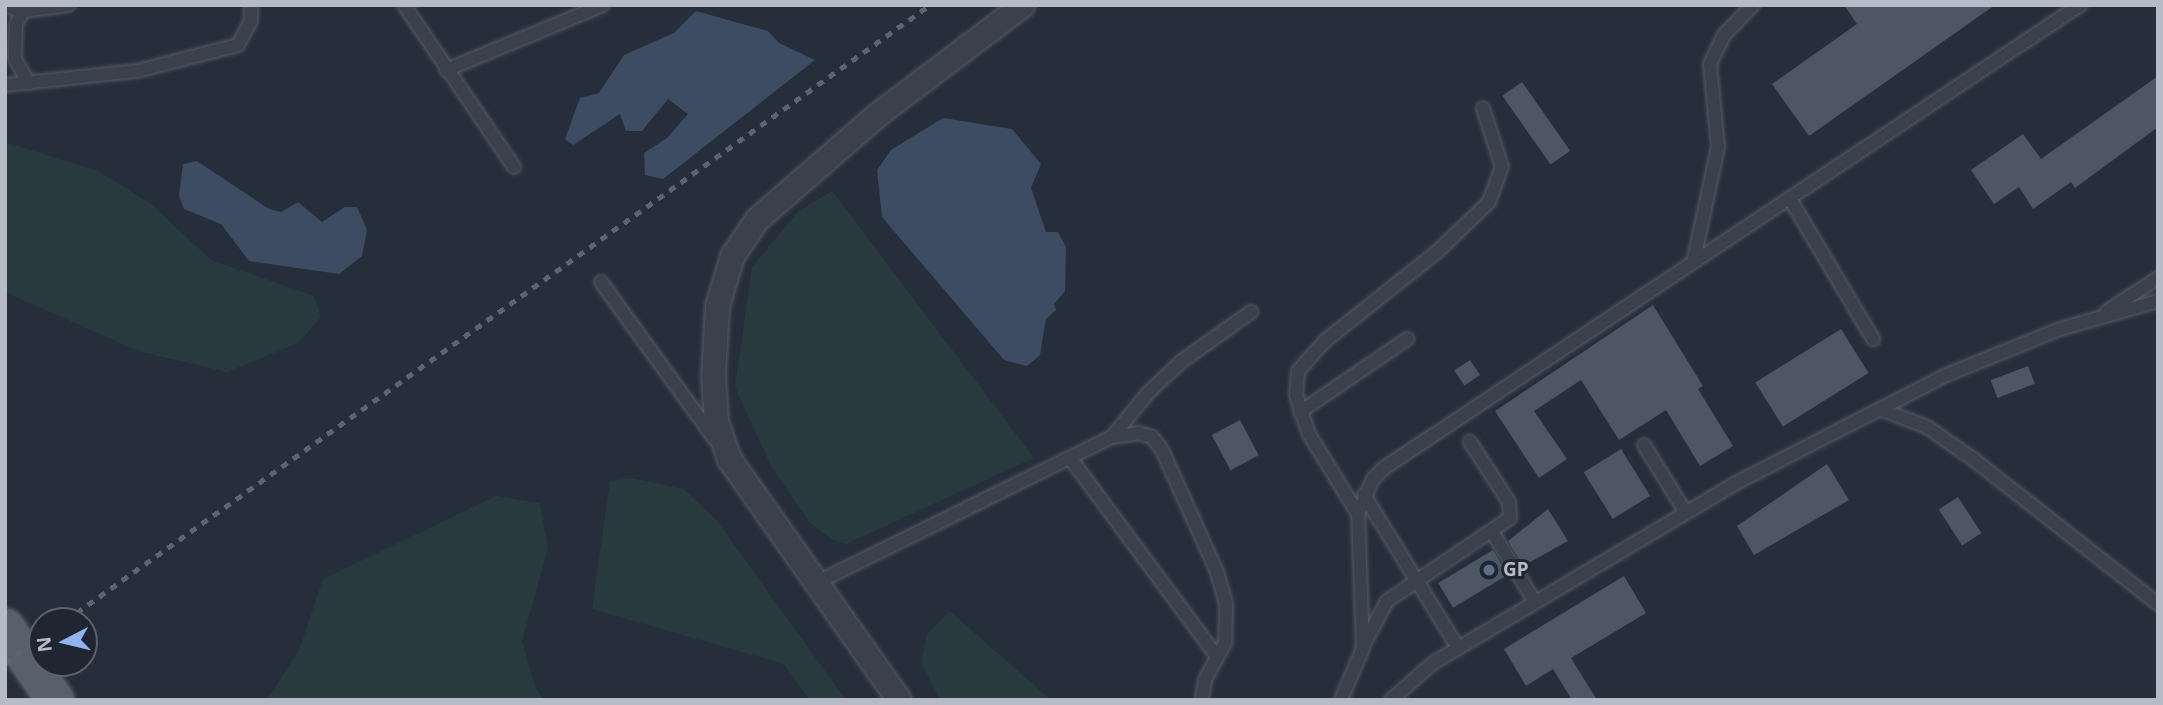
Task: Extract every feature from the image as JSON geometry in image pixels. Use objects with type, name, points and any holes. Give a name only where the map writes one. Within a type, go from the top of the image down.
[{"type":"main road","points":[[5,627],[55,700]]},
{"type":"street","points":[[899,700],[729,458],[716,422],[713,376],[717,306],[732,256],[757,219],[858,131],[1022,5]]},
{"type":"lane","points":[[5,6],[23,11],[69,5]]},
{"type":"lane","points":[[5,85],[137,71],[238,45],[251,21],[251,5]]},
{"type":"lane","points":[[404,5],[514,167]]},
{"type":"lane","points":[[446,70],[603,5]]},
{"type":"lane","points":[[1694,259],[1717,147],[1710,64],[1724,35],[1753,5]]},
{"type":"lane","points":[[1363,648],[1358,514],[1364,495],[1384,468],[1694,259],[1790,200],[2080,5]]},
{"type":"lane","points":[[23,11],[16,24],[15,60],[29,83]]},
{"type":"lane","points":[[1358,514],[1317,450],[1300,412],[1295,382],[1307,358],[1437,252],[1497,189],[1501,157],[1483,108]]},
{"type":"lane","points":[[1790,200],[1872,339]]},
{"type":"lane","points":[[2095,318],[2158,278]]},
{"type":"lane","points":[[601,282],[729,458]]},
{"type":"lane","points":[[1391,700],[1433,663],[1535,602],[1686,513],[1880,409],[2018,344],[2095,318],[2158,301]]},
{"type":"lane","points":[[1112,437],[1149,391],[1182,361],[1251,312]]},
{"type":"lane","points":[[1300,412],[1408,339]]},
{"type":"lane","points":[[1880,409],[1927,427],[1973,459],[2158,604]]},
{"type":"lane","points":[[816,583],[1112,437],[1139,433],[1152,437],[1162,450],[1217,572],[1226,604],[1228,627],[1205,680],[1202,700]]},
{"type":"lane","points":[[1341,700],[1387,601],[1506,523],[1512,510],[1470,442]]},
{"type":"lane","points":[[1644,444],[1686,513]]},
{"type":"lane","points":[[1070,458],[1217,657]]},
{"type":"lane","points":[[1364,495],[1458,648]]},
{"type":"lane","points":[[1492,532],[1535,602]]},
{"type":"shaded area","points":[[5,142],[98,171],[151,204],[211,260],[314,296],[321,317],[298,343],[227,372],[138,351],[5,292]]},
{"type":"shaded area","points":[[832,191],[1034,458],[846,544],[831,539],[809,522],[771,466],[735,387],[752,267],[799,211]]},
{"type":"shaded area","points":[[631,478],[684,489],[717,521],[846,700],[810,700],[784,664],[592,609],[610,481]]},
{"type":"shaded area","points":[[496,496],[540,503],[548,549],[522,641],[535,687],[544,700],[267,700],[300,648],[323,579]]},
{"type":"shaded area","points":[[950,611],[1051,700],[940,700],[921,662],[927,634]]},
{"type":"water","points":[[696,11],[768,31],[779,43],[815,60],[663,179],[645,175],[644,153],[667,138],[688,114],[668,99],[642,131],[626,131],[620,114],[573,145],[565,139],[580,98],[599,93],[624,55],[674,33]]},
{"type":"water","points":[[943,118],[1012,129],[1041,164],[1031,188],[1046,232],[1058,232],[1066,247],[1065,291],[1054,304],[1056,310],[1046,319],[1040,355],[1027,366],[1004,360],[882,217],[877,170],[891,150]]},
{"type":"water","points":[[197,161],[269,209],[281,212],[298,202],[322,222],[345,207],[357,207],[367,230],[362,256],[339,274],[249,261],[221,224],[184,209],[179,196],[183,164]]},
{"type":"building","points":[[1844,5],[1995,5],[1809,136],[1772,84],[1857,24]]},
{"type":"building","points":[[2158,76],[2158,127],[2075,188],[2071,182],[2033,209],[2019,187],[1994,204],[1971,170],[2023,134],[2041,159]]},
{"type":"building","points":[[1522,82],[1570,151],[1551,165],[1502,96]]},
{"type":"building","points":[[1653,305],[1703,386],[1698,389],[1733,446],[1700,466],[1666,410],[1619,440],[1581,380],[1534,411],[1567,459],[1539,478],[1495,411]]},
{"type":"building","points":[[1841,329],[1869,373],[1783,427],[1755,383]]},
{"type":"building","points":[[1470,360],[1480,375],[1464,386],[1454,371]]},
{"type":"building","points":[[2028,366],[2035,384],[1997,398],[1991,380]]},
{"type":"building","points":[[1240,420],[1259,455],[1231,470],[1212,435]]},
{"type":"building","points":[[1621,449],[1650,496],[1613,519],[1584,472]]},
{"type":"building","points":[[1827,464],[1849,500],[1754,555],[1737,526]]},
{"type":"building","points":[[1958,497],[1981,533],[1962,546],[1939,510]]},
{"type":"building","points":[[1548,509],[1568,541],[1523,566],[1508,541]]},
{"type":"building","points":[[1493,550],[1508,575],[1453,608],[1438,583]]},
{"type":"building","points":[[1624,576],[1646,613],[1571,658],[1597,700],[1572,700],[1553,669],[1526,686],[1504,649]]},
{"type":"railway","points":[[85,607],[930,5]]},
{"type":"railway","points":[[5,663],[28,647]]},
{"type":"place","name":"GP","points":[[1489,570]]}]
